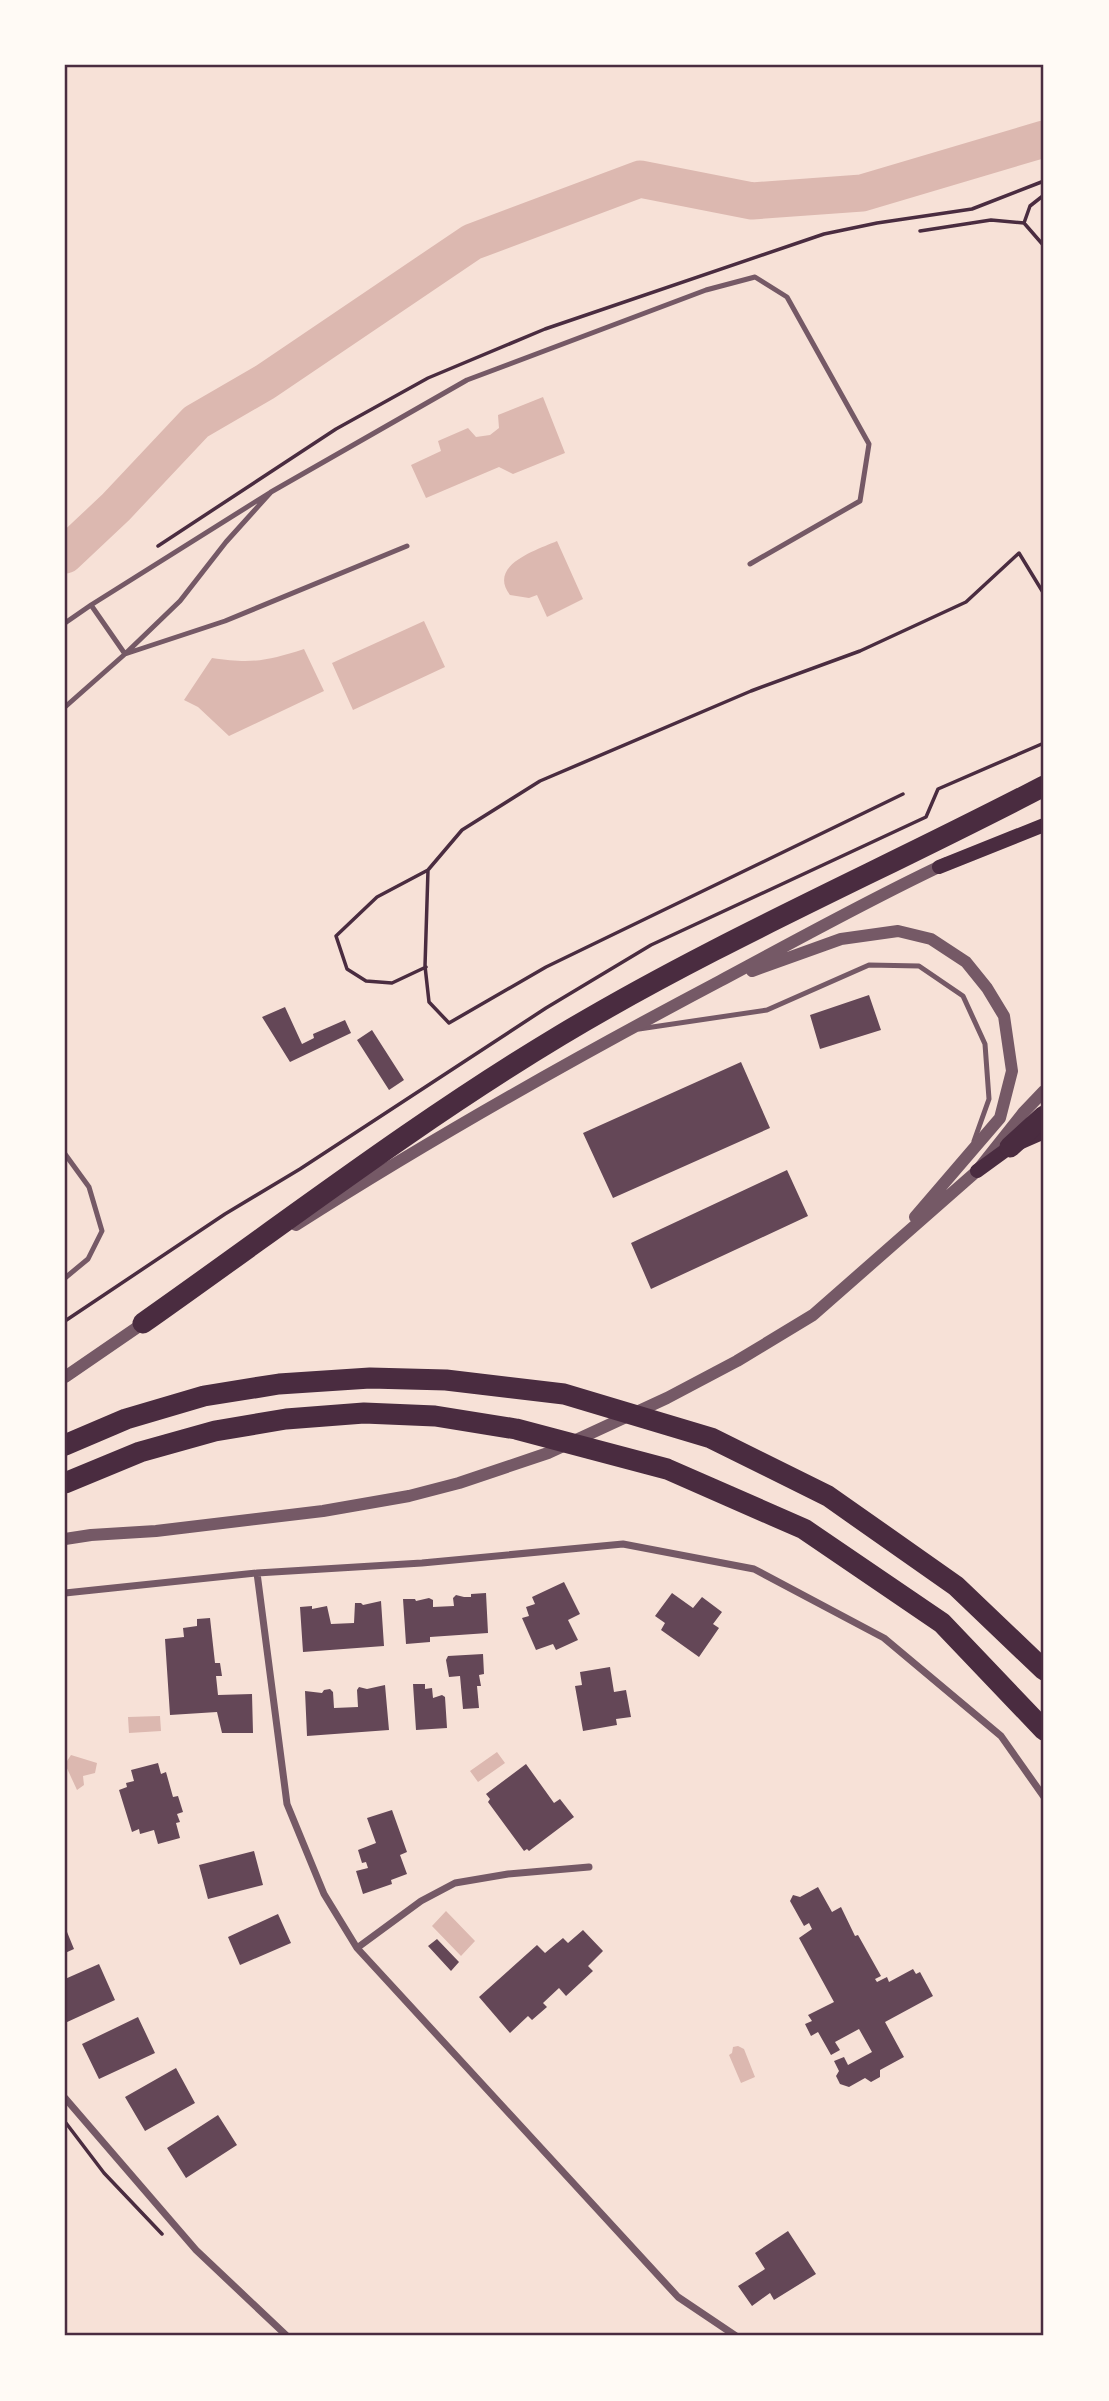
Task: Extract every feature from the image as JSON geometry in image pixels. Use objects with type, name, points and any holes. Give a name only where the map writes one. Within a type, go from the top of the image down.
[{"type":"highway","points":[[143,1323],[443,1110],[559,1036],[678,967],[1044,786]]},
{"type":"highway","points":[[1010,1147],[1044,1116]]},
{"type":"highway","points":[[65,1445],[126,1419],[204,1396],[278,1384],[370,1378],[446,1380],[564,1394],[711,1438],[828,1496],[956,1586],[1044,1670]]},
{"type":"highway","points":[[65,1483],[140,1451],[215,1431],[286,1419],[365,1413],[435,1416],[516,1429],[667,1469],[804,1529],[942,1623],[1044,1730]]},
{"type":"main road","points":[[939,867],[1044,825]]},
{"type":"main road","points":[[977,1171],[1010,1147],[1044,1132]]},
{"type":"street","points":[[65,1377],[143,1323],[358,1185],[627,1030],[939,867],[1044,818]]},
{"type":"street","points":[[711,986],[841,939],[898,931],[931,939],[965,962],[987,988],[1004,1016],[1012,1071],[1000,1118],[897,1239]]},
{"type":"street","points":[[65,1539],[323,1511],[397,1498],[459,1483],[548,1453],[667,1398],[737,1361],[813,1315],[977,1171],[1044,1091]]},
{"type":"street","points":[[65,1593],[257,1573],[422,1563],[623,1544],[754,1569],[884,1638],[1001,1736],[1044,1797]]},
{"type":"street","points":[[257,1573],[287,1804],[324,1894],[357,1948],[678,2297],[736,2336]]},
{"type":"street","points":[[357,1948],[421,1901],[455,1883],[508,1874],[589,1867]]},
{"type":"street","points":[[65,2098],[196,2250],[287,2336]]},
{"type":"lane","points":[[65,624],[271,492],[467,380],[706,290],[755,277],[787,297],[869,444],[860,501],[750,565]]},
{"type":"lane","points":[[65,707],[180,601],[226,542],[271,492]]},
{"type":"lane","points":[[125,654],[225,621],[407,546]]},
{"type":"lane","points":[[91,605],[125,654]]},
{"type":"lane","points":[[627,1030],[767,1010],[869,965],[919,966],[963,996],[985,1044],[989,1099],[971,1151]]},
{"type":"lane","points":[[65,1154],[89,1187],[102,1231],[88,1259],[65,1278]]},
{"type":"path","points":[[1024,223],[1030,206],[1044,195]]},
{"type":"path","points":[[920,231],[992,220],[1024,223],[1044,246]]},
{"type":"path","points":[[426,967],[392,983],[366,981],[347,969],[337,936],[377,897],[428,870],[462,830],[540,781],[751,691],[860,651],[966,602],[1019,553],[1044,594]]},
{"type":"path","points":[[1038,583],[1044,581]]},
{"type":"path","points":[[428,870],[426,967],[429,1002],[449,1023],[546,967],[903,794]]},
{"type":"shaded area","points":[[543,397],[565,453],[513,474],[499,467],[426,498],[411,465],[441,451],[438,441],[468,428],[476,437],[490,435],[499,428],[498,415]]},
{"type":"shaded area","points":[[557,541],[583,599],[547,617],[537,595],[529,598],[510,595],[505,584],[505,575],[517,560]]},
{"type":"shaded area","points":[[424,621],[445,667],[353,710],[332,663]]},
{"type":"shaded area","points":[[304,649],[324,691],[229,736],[198,707],[184,700],[212,658],[259,660]]},
{"type":"shaded area","points":[[160,1716],[161,1731],[129,1733],[128,1717]]},
{"type":"shaded area","points":[[497,1752],[505,1763],[478,1782],[470,1771]]},
{"type":"shaded area","points":[[71,1755],[97,1763],[95,1773],[83,1776],[84,1785],[77,1790],[65,1764]]},
{"type":"shaded area","points":[[446,1911],[475,1941],[461,1956],[432,1926]]},
{"type":"shaded area","points":[[733,2047],[744,2049],[755,2077],[741,2083],[729,2055]]},
{"type":"building","points":[[869,995],[881,1030],[820,1049],[810,1015]]},
{"type":"building","points":[[285,1007],[302,1044],[314,1038],[313,1034],[345,1020],[351,1033],[290,1062],[262,1017]]},
{"type":"building","points":[[372,1030],[404,1080],[389,1090],[357,1040]]},
{"type":"building","points":[[741,1062],[770,1128],[613,1198],[583,1133]]},
{"type":"building","points":[[787,1170],[808,1216],[651,1289],[631,1243]]},
{"type":"building","points":[[564,1582],[580,1614],[568,1620],[578,1640],[556,1650],[553,1644],[536,1650],[522,1618],[529,1616],[526,1607],[535,1604],[532,1597]]},
{"type":"building","points":[[486,1593],[488,1633],[430,1637],[430,1642],[406,1644],[403,1599],[416,1601],[429,1598],[433,1600],[433,1607],[454,1606],[453,1598],[456,1595],[471,1597],[471,1594]]},
{"type":"building","points":[[672,1593],[693,1608],[702,1597],[722,1612],[713,1624],[719,1628],[699,1657],[661,1630],[665,1623],[655,1616]]},
{"type":"building","points":[[381,1601],[384,1646],[303,1652],[300,1607],[312,1606],[312,1609],[327,1606],[331,1624],[354,1623],[355,1603],[363,1605]]},
{"type":"building","points":[[210,1618],[215,1663],[220,1663],[222,1676],[216,1676],[218,1695],[252,1694],[253,1733],[222,1733],[217,1712],[170,1715],[165,1639],[184,1637],[183,1628],[197,1626],[197,1619]]},
{"type":"building","points":[[483,1654],[484,1674],[479,1675],[481,1686],[477,1686],[479,1708],[463,1709],[460,1676],[449,1677],[446,1660],[448,1656]]},
{"type":"building","points":[[610,1667],[614,1692],[626,1690],[631,1717],[616,1719],[617,1725],[583,1731],[575,1686],[582,1685],[580,1672]]},
{"type":"building","points":[[413,1684],[425,1684],[425,1689],[432,1688],[433,1698],[442,1695],[445,1697],[447,1728],[416,1730]]},
{"type":"building","points":[[385,1685],[389,1730],[307,1736],[305,1691],[322,1693],[330,1689],[333,1692],[334,1708],[358,1707],[359,1687],[367,1689]]},
{"type":"building","points":[[158,1763],[161,1774],[166,1772],[173,1797],[178,1796],[183,1812],[177,1814],[180,1822],[176,1823],[180,1838],[158,1844],[154,1830],[140,1834],[139,1829],[132,1832],[119,1790],[127,1787],[126,1783],[134,1781],[131,1770]]},
{"type":"building","points":[[526,1764],[554,1803],[560,1799],[574,1817],[529,1851],[524,1851],[488,1802],[490,1799],[486,1794]]},
{"type":"building","points":[[392,1810],[407,1852],[400,1855],[407,1874],[391,1880],[392,1884],[363,1894],[356,1871],[368,1868],[366,1862],[362,1863],[358,1850],[376,1843],[367,1818]]},
{"type":"building","points":[[254,1851],[263,1885],[208,1899],[199,1865]]},
{"type":"building","points":[[818,1887],[832,1912],[841,1907],[855,1936],[858,1935],[881,1976],[875,1979],[877,1982],[887,1977],[889,1982],[913,1969],[916,1974],[920,1972],[933,1996],[885,2022],[904,2057],[880,2070],[880,2077],[871,2082],[865,2078],[849,2087],[840,2084],[836,2076],[839,2071],[834,2061],[844,2057],[848,2065],[872,2052],[859,2029],[835,2042],[840,2050],[831,2055],[818,2032],[811,2036],[805,2024],[812,2021],[808,2015],[834,2002],[799,1938],[812,1929],[809,1923],[804,1926],[790,1901],[793,1895],[800,1897]]},
{"type":"building","points":[[278,1914],[291,1943],[240,1965],[228,1937]]},
{"type":"building","points":[[65,1927],[74,1949],[65,1953]]},
{"type":"building","points":[[583,1930],[603,1951],[588,1966],[593,1971],[566,1996],[559,1988],[543,2003],[547,2007],[532,2020],[528,2016],[510,2033],[479,1997],[537,1945],[545,1953],[563,1938],[568,1943]]},
{"type":"building","points":[[437,1939],[459,1962],[451,1971],[428,1946]]},
{"type":"building","points":[[99,1964],[115,2000],[65,2023],[65,1979]]},
{"type":"building","points":[[138,2017],[155,2053],[99,2079],[82,2044]]},
{"type":"building","points":[[176,2068],[195,2103],[145,2131],[125,2097]]},
{"type":"building","points":[[218,2115],[237,2145],[186,2178],[167,2148]]},
{"type":"building","points":[[788,2231],[816,2274],[774,2300],[770,2293],[752,2306],[738,2286],[765,2269],[755,2253]]},
{"type":"waterway","points":[[65,555],[116,507],[196,422],[265,382],[472,242],[640,179],[752,201],[862,193],[1044,139]]}]
